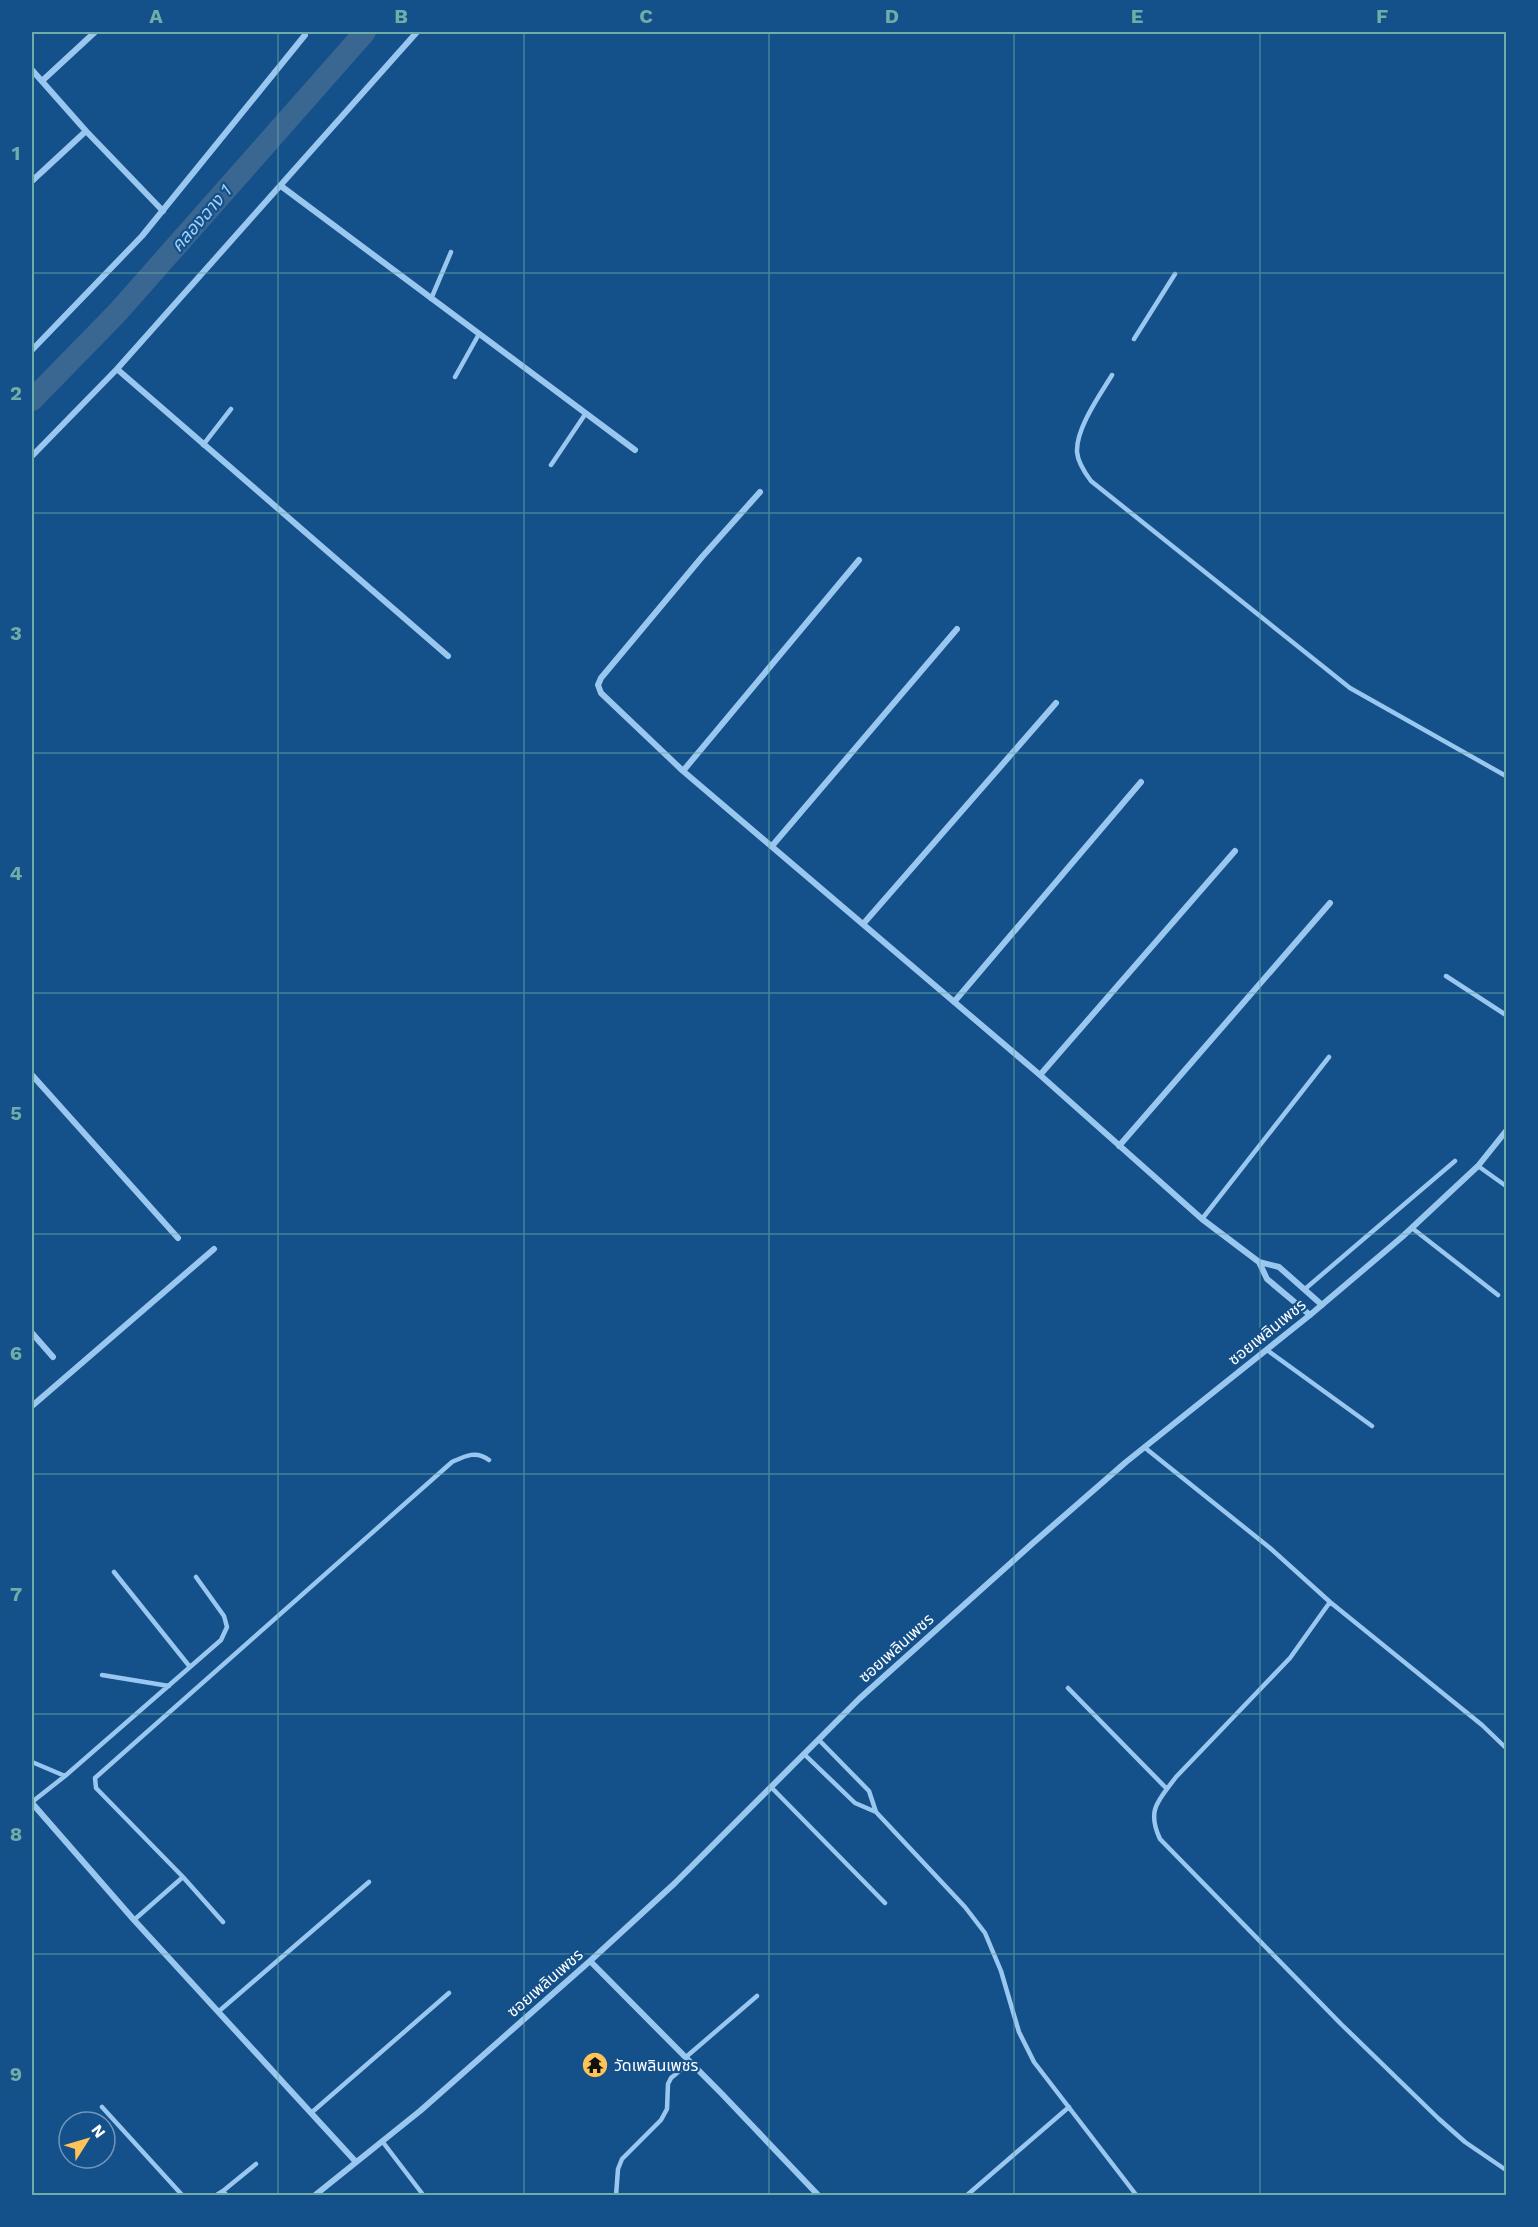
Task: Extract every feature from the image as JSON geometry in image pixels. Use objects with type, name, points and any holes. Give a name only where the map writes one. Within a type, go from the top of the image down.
[{"type":"street","points":[[42,81],[95,32]]},
{"type":"street","points":[[32,456],[117,369],[417,32]]},
{"type":"street","points":[[32,350],[142,236],[305,35]]},
{"type":"street","points":[[32,70],[86,131],[163,211]]},
{"type":"street","points":[[32,182],[86,131]]},
{"type":"street","points":[[281,186],[635,450]]},
{"type":"street","points":[[117,369],[448,656]]},
{"type":"street","points":[[760,492],[601,678],[598,685],[601,693],[683,771],[864,923],[1202,1219],[1259,1262],[1278,1267],[1322,1305]]},
{"type":"street","points":[[683,771],[859,560]]},
{"type":"street","points":[[772,846],[957,629]]},
{"type":"street","points":[[864,923],[1056,704]]},
{"type":"street","points":[[954,1002],[1141,782]]},
{"type":"street","points":[[1040,1075],[1235,851]]},
{"type":"street","points":[[1119,1146],[1330,903]]},
{"type":"street","points":[[32,1075],[178,1238]]},
{"type":"street","name":"ซอยเพลินเพชร","points":[[319,2193],[420,2111],[590,1961],[675,1882],[859,1699],[1033,1543],[1144,1447],[1310,1315],[1412,1228],[1478,1166],[1506,1131]]},
{"type":"street","points":[[32,1406],[214,1249]]},
{"type":"street","points":[[1259,1262],[1267,1279],[1310,1315]]},
{"type":"street","points":[[32,1333],[53,1357]]},
{"type":"street","points":[[32,1803],[134,1920],[311,2113],[354,2164]]},
{"type":"street","points":[[590,1961],[819,2196]]},
{"type":"lane","points":[[431,299],[451,252]]},
{"type":"lane","points":[[1134,339],[1175,274]]},
{"type":"lane","points":[[455,377],[479,334]]},
{"type":"lane","points":[[1112,375],[1080,432],[1077,452],[1080,465],[1091,482],[1350,688],[1506,776]]},
{"type":"lane","points":[[203,445],[231,409]]},
{"type":"lane","points":[[551,465],[586,413]]},
{"type":"lane","points":[[1446,976],[1506,1015]]},
{"type":"lane","points":[[1202,1219],[1329,1057]]},
{"type":"lane","points":[[1305,1289],[1455,1161]]},
{"type":"lane","points":[[1478,1166],[1506,1186]]},
{"type":"lane","points":[[1412,1228],[1498,1295]]},
{"type":"lane","points":[[1267,1350],[1372,1426]]},
{"type":"lane","points":[[1144,1447],[1270,1548],[1330,1602],[1482,1725],[1506,1748]]},
{"type":"lane","points":[[223,1922],[183,1877],[96,1788],[94,1778],[452,1462],[468,1454],[483,1455],[489,1460]]},
{"type":"lane","points":[[114,1572],[190,1667]]},
{"type":"lane","points":[[32,1803],[221,1640],[227,1628],[224,1616],[196,1576]]},
{"type":"lane","points":[[1330,1602],[1290,1658],[1176,1777],[1153,1813],[1153,1825],[1160,1839],[1341,2024],[1439,2119],[1465,2142],[1506,2170]]},
{"type":"lane","points":[[102,1675],[168,1686]]},
{"type":"lane","points":[[1068,1688],[1167,1789]]},
{"type":"lane","points":[[819,1740],[868,1791],[876,1812],[965,1907],[985,1933],[1001,1971],[1019,2032],[1034,2062],[1137,2196]]},
{"type":"lane","points":[[804,1754],[855,1803],[876,1812]]},
{"type":"lane","points":[[32,1762],[65,1776]]},
{"type":"lane","points":[[771,1787],[885,1903]]},
{"type":"lane","points":[[134,1920],[183,1877]]},
{"type":"lane","points":[[218,2012],[369,1882]]},
{"type":"lane","points":[[311,2113],[449,1993]]},
{"type":"lane","points":[[616,2196],[618,2169],[622,2159],[661,2120],[667,2109],[668,2084],[671,2078],[688,2059],[757,1995]]},
{"type":"lane","points":[[102,2107],[183,2196]]},
{"type":"lane","points":[[966,2196],[1069,2108]]},
{"type":"lane","points":[[382,2141],[424,2196]]},
{"type":"lane","points":[[214,2196],[225,2193],[256,2164]]},
{"type":"waterway","name":"คลองฉาง 1","points":[[32,400],[117,313],[365,32]]},
{"type":"place","name":"วัดเพลินเพชร","points":[[595,2065]]}]
